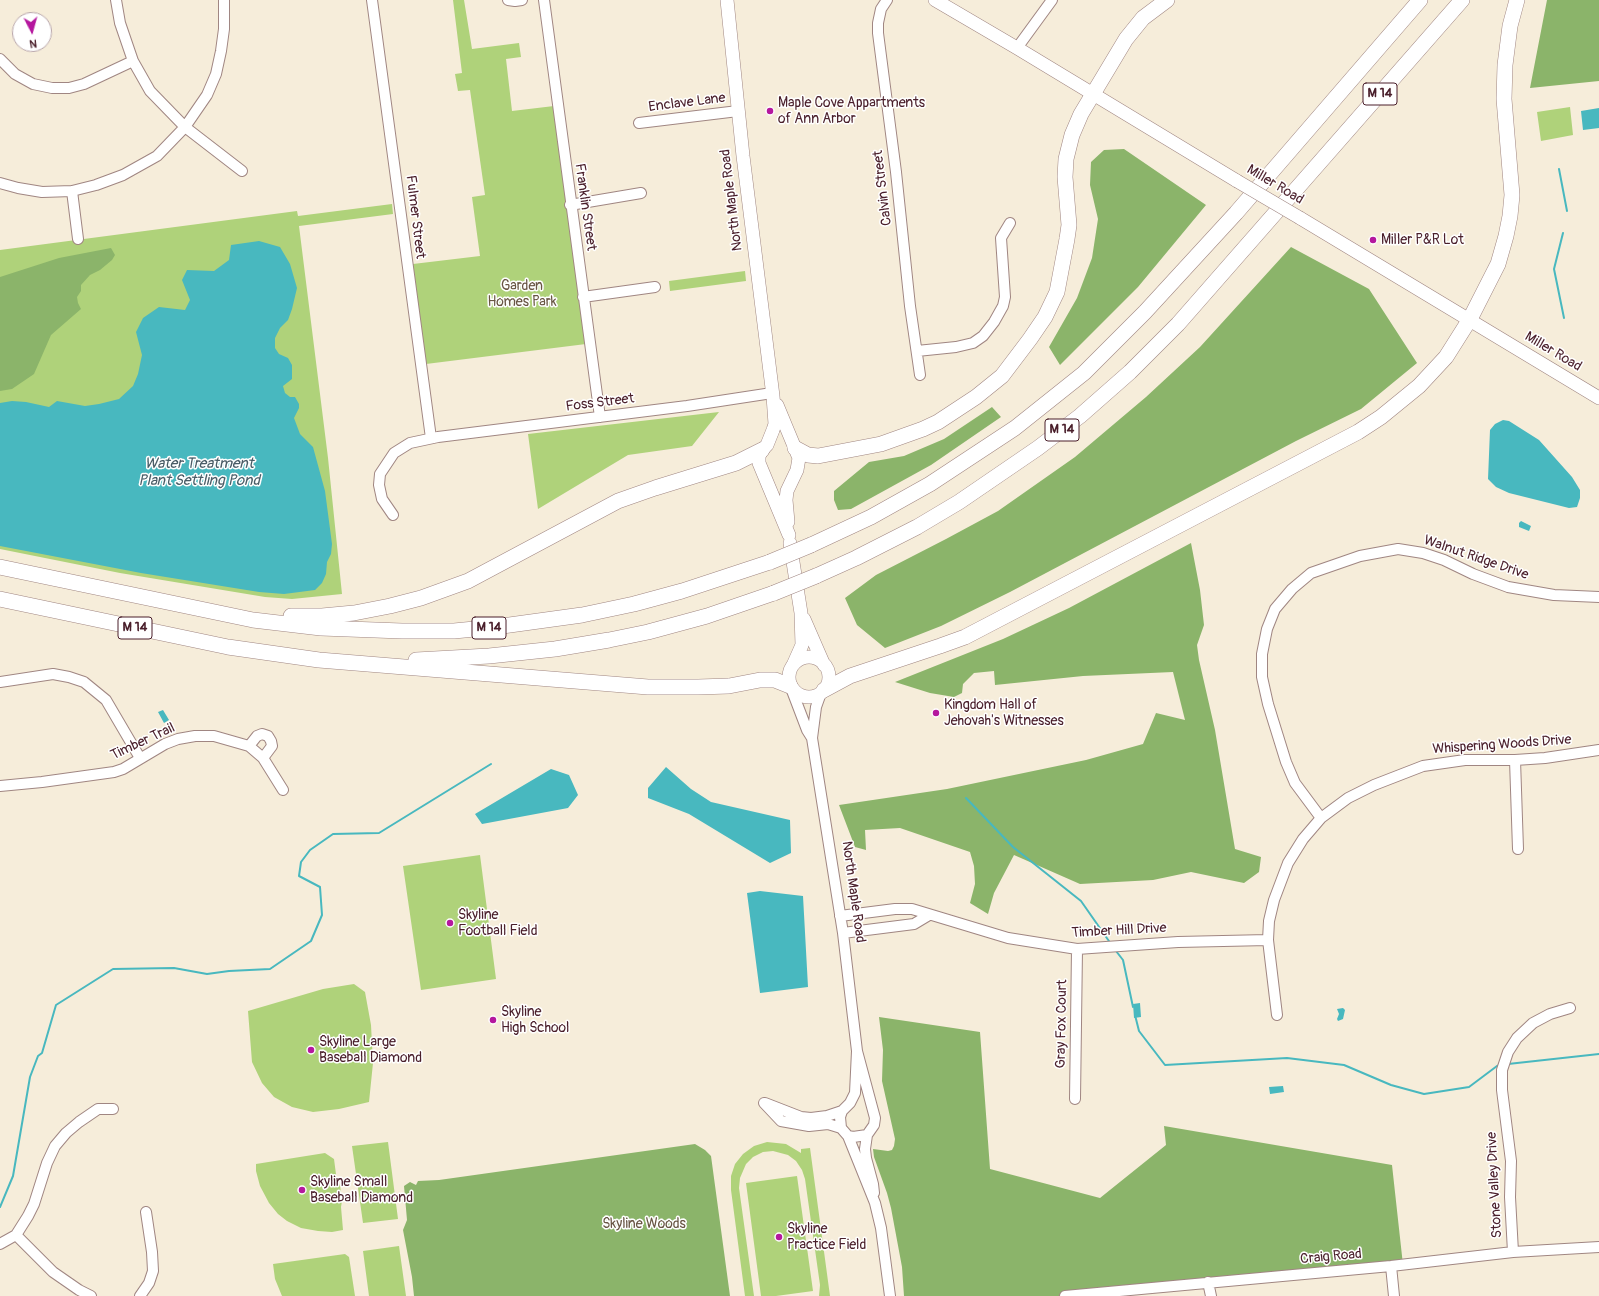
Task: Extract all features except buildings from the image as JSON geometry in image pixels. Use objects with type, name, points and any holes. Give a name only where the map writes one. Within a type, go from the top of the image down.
[{"type":"highway","points":[[794,447],[808,455],[818,456],[882,444],[938,422],[1002,376],[1045,317],[1056,292],[1065,254],[1069,225],[1065,177],[1068,148],[1081,114],[1126,39],[1143,18],[1167,0]]},
{"type":"highway","name":"M 14","points":[[0,567],[253,620],[320,628],[454,631],[582,615],[634,604],[721,579],[770,562],[842,532],[897,504],[946,474],[1015,428],[1084,373],[1145,312],[1236,213],[1420,0]]},
{"type":"highway","name":"M 14","points":[[0,599],[228,647],[319,660],[424,660],[489,656],[555,649],[648,632],[707,616],[774,593],[816,576],[856,558],[917,527],[959,502],[1038,448],[1080,416],[1130,372],[1183,318],[1462,0]]},
{"type":"highway","points":[[823,692],[850,676],[965,637],[1358,432],[1381,417],[1419,386],[1446,357],[1470,320],[1498,264],[1510,216],[1512,195],[1504,99],[1510,26],[1517,0]]},
{"type":"highway","points":[[202,610],[268,616],[322,616],[354,613],[421,598],[468,581],[618,501],[736,463],[764,447]]},
{"type":"highway","points":[[319,660],[648,686],[729,686],[760,680],[775,680],[790,687]]},
{"type":"main road","name":"North Maple Road","points":[[727,0],[738,110],[773,394],[775,424],[771,436],[760,456],[759,463],[789,535]]},
{"type":"main road","name":"Miller Road","points":[[935,0],[1599,398]]},
{"type":"main road","name":"North Maple Road","points":[[773,394],[794,447],[800,458],[799,464],[789,485],[786,500],[789,535],[802,613],[802,645],[798,657],[794,663]]},
{"type":"main road","points":[[764,447],[772,442],[784,441],[794,447]]},
{"type":"main road","points":[[765,475],[776,481],[783,480],[794,474]]},
{"type":"main road","name":"North Maple Road","points":[[802,613],[824,665]]},
{"type":"main road","points":[[806,657],[820,660],[828,671],[829,678],[828,684],[823,692],[816,696],[805,698],[800,696],[790,687],[788,673],[794,663],[806,657]]},
{"type":"street","points":[[116,0],[120,23],[134,61],[150,91],[185,128],[242,171]]},
{"type":"street","points":[[0,183],[42,192],[72,191],[96,185],[123,175],[157,156],[185,128],[207,95],[216,74],[224,29],[224,0]]},
{"type":"street","name":"Fulmer Street","points":[[372,0],[431,438]]},
{"type":"street","points":[[508,0],[522,0]]},
{"type":"street","name":"Franklin Street","points":[[544,0],[570,205],[600,417]]},
{"type":"street","name":"Calvin Street","points":[[886,0],[881,9],[878,23],[878,33],[896,172],[910,306],[920,375]]},
{"type":"street","points":[[1017,48],[1052,0]]},
{"type":"street","points":[[0,59],[15,74],[33,84],[52,88],[69,88],[84,84],[134,61]]},
{"type":"street","name":"Enclave Lane","points":[[639,123],[738,110]]},
{"type":"street","points":[[72,191],[78,239]]},
{"type":"street","points":[[570,205],[641,193]]},
{"type":"street","points":[[917,351],[956,348],[973,343],[983,336],[994,322],[1003,306],[1005,298],[1001,238],[1010,223]]},
{"type":"street","points":[[583,298],[655,287]]},
{"type":"street","name":"Foss Street","points":[[393,515],[382,499],[378,485],[380,474],[394,453],[410,442],[431,438],[773,394]]},
{"type":"street","name":"Walnut Ridge Drive","points":[[1321,818],[1295,783],[1286,762],[1268,704],[1262,677],[1262,654],[1267,629],[1275,609],[1292,589],[1311,574],[1360,556],[1398,549],[1423,553],[1508,587],[1554,595],[1599,597]]},
{"type":"street","points":[[0,682],[53,674],[84,682],[106,700],[140,758]]},
{"type":"street","name":"North Maple Road","points":[[790,687],[807,730],[812,738]]},
{"type":"street","name":"North Maple Road","points":[[823,692],[816,707],[812,738],[843,933],[857,1051],[870,1106]]},
{"type":"street","points":[[248,746],[257,736],[262,734],[268,736],[272,746],[263,758]]},
{"type":"street","name":"Timber Trail","points":[[0,786],[114,772],[123,769],[165,744],[194,736],[214,736],[248,746],[263,758],[283,790]]},
{"type":"street","name":"Whispering Woods Drive","points":[[1276,1015],[1268,940],[1269,921],[1283,872],[1303,839],[1321,818],[1348,798],[1374,785],[1424,766],[1465,760],[1515,760],[1599,750]]},
{"type":"street","points":[[1515,760],[1518,849]]},
{"type":"street","name":"Timber Hill Drive","points":[[840,916],[895,909],[912,909],[1008,938],[1077,950],[1178,942],[1268,940]]},
{"type":"street","points":[[843,933],[914,924],[929,915]]},
{"type":"street","name":"Gray Fox Court","points":[[1075,1099],[1077,950]]},
{"type":"street","name":"Stone Valley Drive","points":[[1513,1252],[1510,1197],[1511,1161],[1502,1090],[1502,1070],[1508,1052],[1517,1038],[1533,1023],[1550,1014],[1570,1008]]},
{"type":"street","name":"North Maple Road","points":[[850,1103],[855,1093],[857,1051]]},
{"type":"street","points":[[867,1135],[861,1137],[844,1132],[828,1124],[809,1126],[780,1121],[764,1103],[791,1114],[806,1118],[827,1116],[842,1110],[850,1103],[861,1102],[870,1106],[875,1118],[874,1125],[867,1135],[866,1158],[873,1184],[874,1203]]},
{"type":"street","points":[[0,1244],[16,1235],[28,1216],[34,1204],[47,1163],[55,1146],[66,1133],[98,1109],[114,1109]]},
{"type":"street","points":[[842,1110],[840,1117],[844,1132],[874,1203],[881,1228],[890,1296]]},
{"type":"street","points":[[140,1296],[149,1283],[153,1271],[152,1252],[146,1212]]},
{"type":"street","points":[[16,1235],[53,1272],[90,1296]]},
{"type":"street","name":"Craig Road","points":[[1065,1296],[1391,1266],[1513,1252],[1599,1246]]},
{"type":"street","points":[[1391,1266],[1394,1296]]},
{"type":"street","points":[[1208,1282],[1211,1296]]},
{"type":"green space","name":"Garden Homes Park","points":[[453,0],[464,0],[472,49],[519,43],[521,57],[506,59],[512,111],[554,106],[586,344],[426,364],[413,264],[480,256],[472,197],[485,195],[470,90],[458,91],[455,74],[462,73]]},
{"type":"green space","points":[[1547,0],[1599,0],[1599,81],[1530,88]]},
{"type":"green space","points":[[1570,107],[1573,135],[1541,141],[1537,112]]},
{"type":"green space","points":[[1124,149],[1206,205],[1138,287],[1060,365],[1049,347],[1077,298],[1092,258],[1098,219],[1090,185],[1091,162],[1104,150]]},
{"type":"green space","name":"Water Treatment Plant Settling Pond","points":[[392,204],[393,214],[299,226],[328,458],[342,594],[292,599],[265,597],[120,573],[0,549],[0,250],[297,211],[298,216]]},
{"type":"green space","points":[[1291,247],[1369,289],[1417,363],[1361,409],[1296,441],[1010,592],[941,626],[885,648],[857,625],[845,598],[876,575],[998,511],[1075,457],[1146,397],[1200,347]]},
{"type":"green space","points":[[111,248],[115,255],[112,260],[100,270],[90,275],[81,285],[81,291],[77,297],[81,309],[51,335],[34,374],[12,389],[0,391],[0,277],[59,258]]},
{"type":"green space","points":[[745,271],[746,281],[670,291],[669,281]]},
{"type":"green space","points":[[992,407],[1001,417],[931,465],[851,509],[838,510],[834,500],[834,491],[869,462],[904,456],[944,439]]},
{"type":"green space","points":[[719,412],[692,446],[628,455],[538,509],[528,434]]},
{"type":"green space","points":[[1191,543],[1200,590],[1204,625],[1197,645],[1199,660],[1215,730],[1235,849],[1261,857],[1259,872],[1244,883],[1191,872],[1153,880],[1080,884],[1014,855],[994,893],[988,914],[970,903],[975,884],[974,866],[970,852],[900,828],[865,830],[866,850],[855,847],[839,805],[947,789],[1086,760],[1143,744],[1156,713],[1185,720],[1173,672],[1083,676],[995,685],[994,671],[974,673],[963,684],[962,693],[954,697],[930,693],[895,682],[1003,639],[1069,608]]},
{"type":"green space","name":"Skyline Football Field","points":[[480,855],[496,979],[421,990],[403,866]]},
{"type":"green space","name":"Skyline Large Baseball Diamond","points":[[354,984],[365,992],[371,1025],[373,1063],[369,1102],[339,1109],[313,1112],[292,1107],[274,1097],[262,1083],[252,1062],[248,1011],[323,989]]},
{"type":"green space","points":[[879,1017],[980,1032],[990,1169],[1100,1198],[1166,1145],[1164,1126],[1392,1165],[1403,1265],[1067,1296],[904,1296],[902,1267],[891,1208],[874,1157],[873,1149],[888,1151],[892,1150],[895,1139],[882,1081],[883,1050]]},
{"type":"green space","points":[[388,1142],[398,1219],[363,1223],[352,1146]]},
{"type":"green space","points":[[767,1142],[786,1144],[801,1153],[801,1149],[810,1148],[830,1296],[819,1296],[820,1285],[805,1179],[802,1170],[796,1161],[788,1155],[773,1151],[763,1152],[753,1157],[746,1164],[740,1178],[739,1188],[754,1296],[745,1296],[731,1190],[731,1176],[735,1164],[743,1154],[754,1146]]},
{"type":"green space","name":"Skyline Woods","points":[[695,1144],[711,1156],[730,1296],[414,1296],[403,1230],[407,1220],[404,1186],[410,1182],[416,1185],[418,1181],[439,1180]]},
{"type":"green space","name":"Skyline Small Baseball Diamond","points":[[325,1153],[334,1159],[337,1182],[340,1185],[342,1201],[341,1207],[343,1230],[332,1232],[301,1228],[287,1221],[278,1214],[269,1203],[260,1186],[256,1171],[256,1164]]},
{"type":"green space","name":"Skyline Practice Field","points":[[797,1176],[813,1291],[776,1296],[761,1296],[746,1183]]},
{"type":"green space","points":[[399,1246],[406,1296],[369,1296],[363,1251]]},
{"type":"green space","points":[[345,1254],[349,1257],[355,1296],[282,1296],[275,1279],[273,1264]]},
{"type":"water","points":[[1599,108],[1599,128],[1583,130],[1581,111]]},
{"type":"water","name":"Water Treatment Plant Settling Pond","points":[[259,241],[280,247],[290,264],[297,288],[288,320],[280,328],[275,338],[275,348],[279,354],[288,358],[292,365],[292,379],[283,386],[285,393],[290,397],[295,397],[299,404],[299,408],[294,418],[300,434],[313,447],[325,491],[332,544],[331,554],[327,562],[326,574],[322,583],[315,590],[284,594],[259,592],[141,573],[0,546],[0,403],[12,401],[26,402],[49,407],[57,401],[85,406],[119,399],[133,386],[138,374],[142,355],[136,332],[143,318],[159,307],[185,310],[190,300],[182,280],[187,270],[214,271],[229,260],[231,245]]},
{"type":"water","points":[[1503,420],[1509,421],[1539,440],[1572,477],[1580,490],[1580,498],[1577,507],[1569,508],[1509,493],[1496,487],[1488,479],[1490,430],[1495,424]]},
{"type":"water","points":[[1521,521],[1531,526],[1529,531],[1519,527],[1519,523]]},
{"type":"water","points":[[163,710],[169,720],[164,723],[158,712]]},
{"type":"water","points":[[666,767],[691,789],[711,802],[790,820],[791,853],[770,863],[689,814],[648,798],[648,788]]},
{"type":"water","points":[[551,769],[569,775],[578,795],[568,808],[482,824],[475,814]]},
{"type":"water","points":[[760,891],[803,896],[808,987],[760,993],[747,893]]},
{"type":"water","points":[[1140,1003],[1141,1017],[1134,1018],[1133,1004]]},
{"type":"water","points":[[1343,1008],[1345,1010],[1343,1019],[1338,1021],[1337,1019],[1339,1014],[1337,1009]]},
{"type":"water","points":[[1283,1086],[1284,1092],[1270,1094],[1269,1087]]},
{"type":"waterway","points":[[1559,169],[1567,211]]},
{"type":"waterway","points":[[1563,233],[1554,269],[1564,318]]},
{"type":"waterway","points":[[0,1207],[13,1176],[30,1077],[38,1056],[42,1053],[56,1005],[113,969],[174,968],[207,974],[229,971],[270,969],[311,941],[322,915],[320,887],[299,876],[301,862],[310,850],[333,834],[379,833],[491,764]]},
{"type":"waterway","points":[[966,798],[1013,847],[1081,901],[1111,944]]},
{"type":"waterway","points":[[1116,951],[1123,960],[1133,1007]]},
{"type":"waterway","points":[[1135,1015],[1139,1031],[1165,1065],[1287,1058],[1344,1065],[1391,1085],[1424,1094],[1469,1087],[1500,1065]]},
{"type":"waterway","points":[[1508,1064],[1599,1054]]},
{"type":"place","name":"Maple Cove Appartments of Ann Arbor","points":[[770,111]]},
{"type":"place","name":"Miller P&R Lot","points":[[1373,240]]},
{"type":"place","name":"Kingdom Hall of Jehovah's Witnesses","points":[[936,713]]},
{"type":"place","name":"Skyline Football Field","points":[[450,923]]},
{"type":"place","name":"Skyline High School","points":[[493,1020]]},
{"type":"place","name":"Skyline Large Baseball Diamond","points":[[311,1050]]},
{"type":"place","name":"Skyline Small Baseball Diamond","points":[[302,1190]]},
{"type":"place","name":"Skyline Practice Field","points":[[779,1237]]}]
